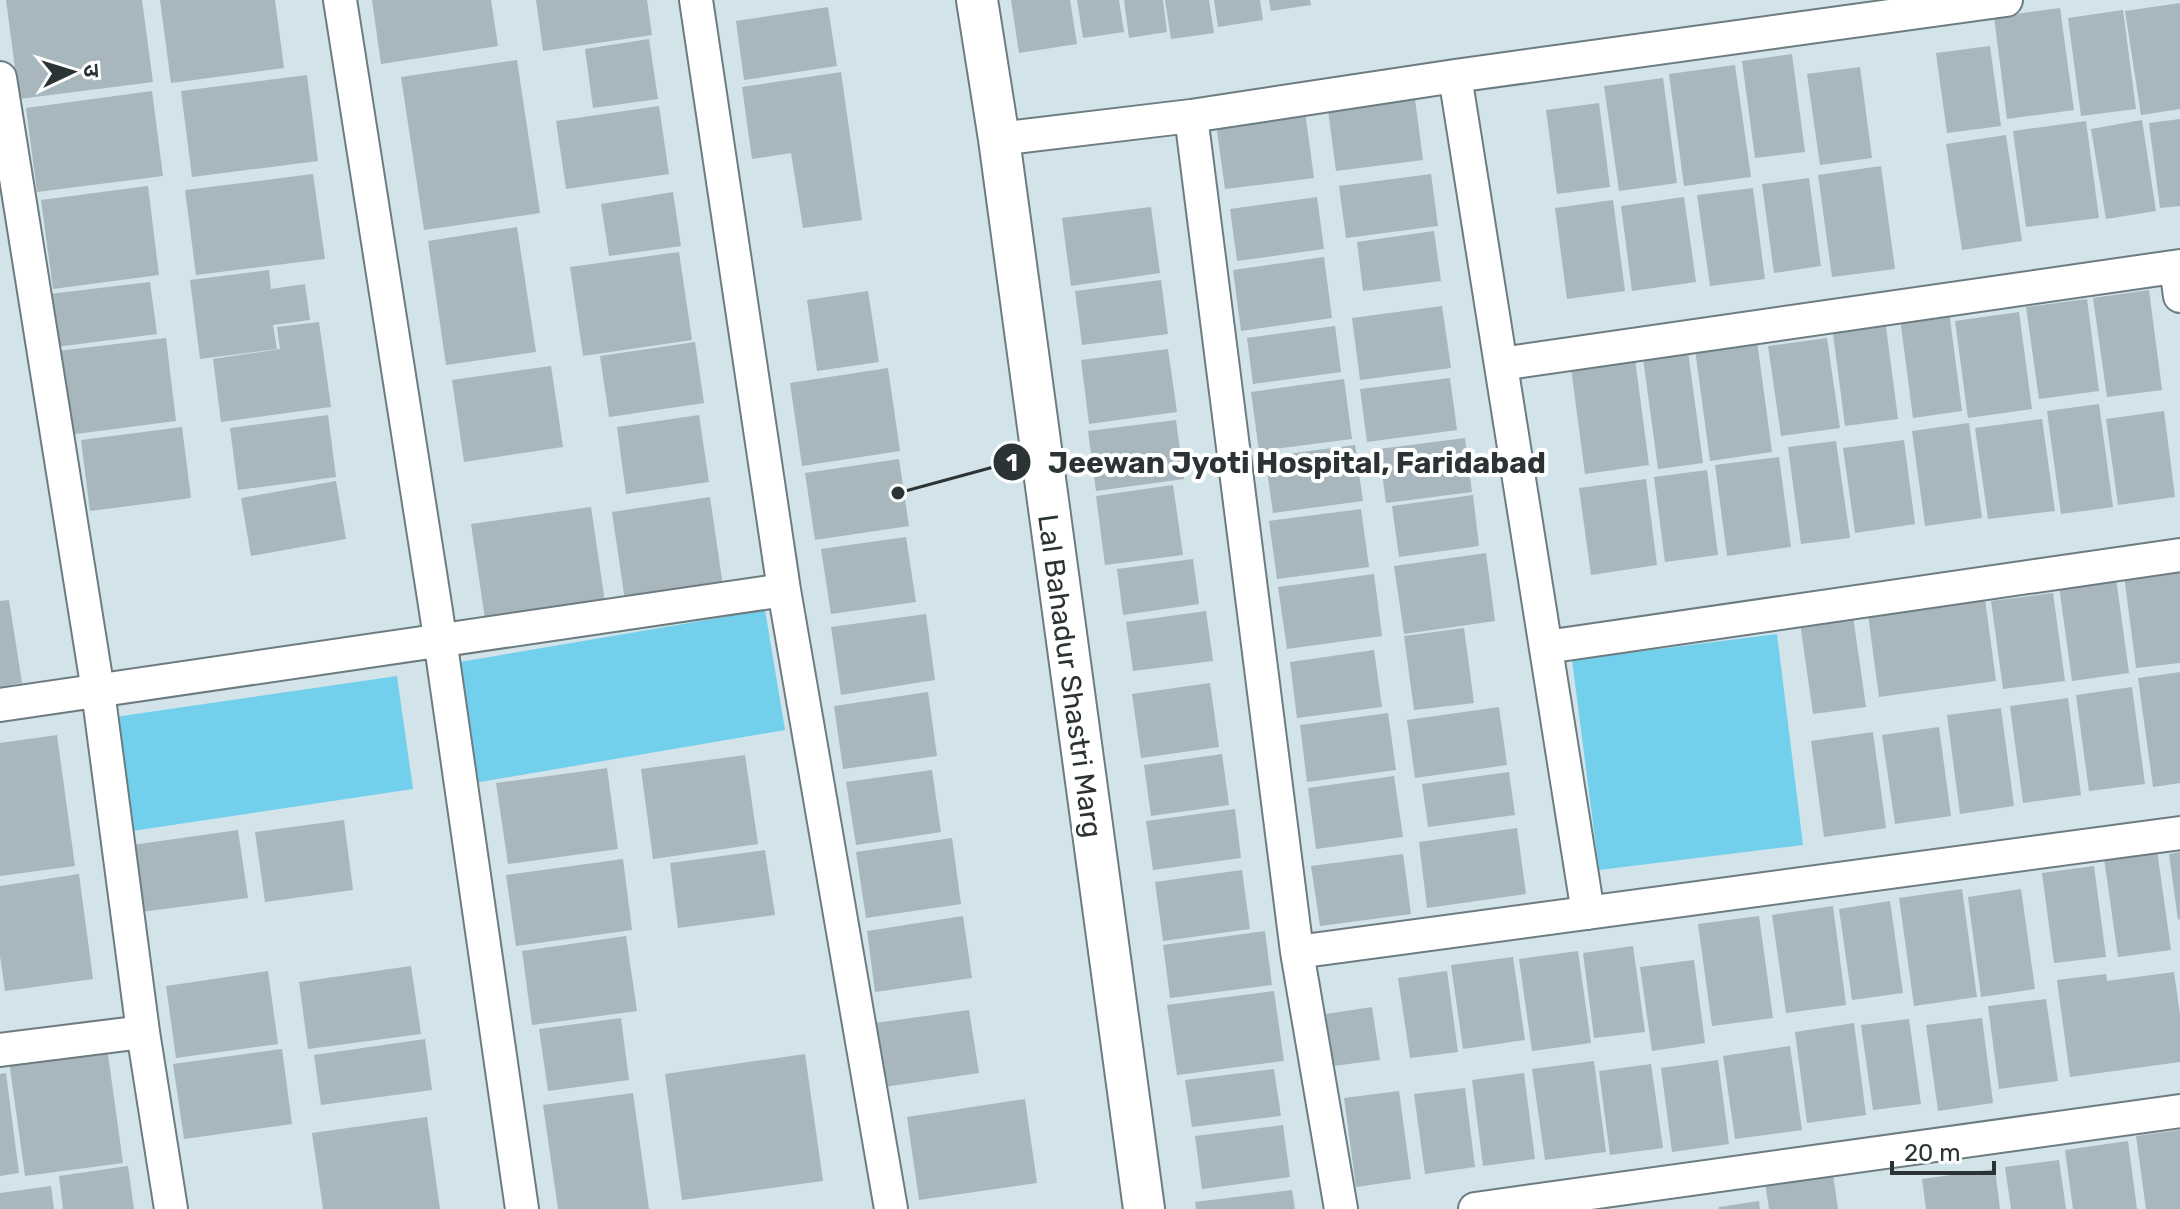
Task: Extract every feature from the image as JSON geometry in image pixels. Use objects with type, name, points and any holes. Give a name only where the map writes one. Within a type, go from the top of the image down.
[{"type":"street","points":[[340,0],[440,641],[522,1209]]},
{"type":"street","points":[[696,0],[784,590],[891,1209]]},
{"type":"street","name":"Lal Bahadur Shastri Marg","points":[[977,0],[999,139],[1135,1199]]},
{"type":"street","points":[[999,139],[1191,116],[1455,76],[2006,0]]},
{"type":"street","points":[[1455,76],[1588,913]]},
{"type":"street","points":[[0,78],[98,691],[143,1032],[171,1209]]},
{"type":"street","points":[[1191,116],[1297,952],[1341,1209]]},
{"type":"street","points":[[1501,364],[2179,276]]},
{"type":"street","points":[[1546,647],[2180,555]]},
{"type":"street","points":[[0,705],[784,590]]},
{"type":"street","points":[[1297,952],[2180,833]]},
{"type":"street","points":[[0,1050],[143,1032]]},
{"type":"street","points":[[1475,1209],[2180,1111]]},
{"type":"shaded area","points":[[765,610],[785,730],[474,783],[454,663]]},
{"type":"shaded area","points":[[1777,634],[1803,845],[1599,870],[1572,660]]},
{"type":"shaded area","points":[[397,676],[413,789],[132,831],[115,717]]},
{"type":"building","points":[[6,0],[142,0],[153,82],[19,99]]},
{"type":"building","points":[[160,0],[275,0],[284,68],[171,83]]},
{"type":"building","points":[[372,0],[491,0],[498,46],[381,64]]},
{"type":"building","points":[[536,0],[647,0],[652,35],[543,51]]},
{"type":"building","points":[[1011,0],[1070,0],[1077,44],[1019,53]]},
{"type":"building","points":[[1077,0],[1119,0],[1124,32],[1083,38]]},
{"type":"building","points":[[1124,0],[1163,0],[1167,32],[1129,38]]},
{"type":"building","points":[[1165,0],[1209,0],[1214,33],[1171,39]]},
{"type":"building","points":[[1214,0],[1260,0],[1263,20],[1218,27]]},
{"type":"building","points":[[1269,0],[1310,0],[1311,5],[1271,11]]},
{"type":"building","points":[[2180,3],[2180,109],[2141,115],[2125,11]]},
{"type":"building","points":[[828,7],[837,66],[744,80],[736,21]]},
{"type":"building","points":[[2060,8],[2074,110],[2007,119],[1994,17]]},
{"type":"building","points":[[2123,10],[2136,109],[2081,116],[2068,18]]},
{"type":"building","points":[[649,39],[658,99],[593,108],[585,49]]},
{"type":"building","points":[[1990,46],[2001,126],[1947,133],[1936,53]]},
{"type":"building","points":[[1792,54],[1805,152],[1755,158],[1742,61]]},
{"type":"building","points":[[517,60],[540,213],[424,230],[401,77]]},
{"type":"building","points":[[1735,65],[1751,177],[1684,186],[1669,74]]},
{"type":"building","points":[[1860,67],[1872,158],[1820,165],[1807,74]]},
{"type":"building","points":[[841,72],[862,220],[803,228],[791,153],[752,159],[742,87]]},
{"type":"building","points":[[307,75],[318,161],[192,177],[181,91]]},
{"type":"building","points":[[1663,78],[1677,183],[1619,191],[1604,86]]},
{"type":"building","points":[[152,91],[163,176],[37,192],[26,108]]},
{"type":"building","points":[[1415,99],[1423,160],[1336,171],[1328,110]]},
{"type":"building","points":[[1599,103],[1610,187],[1557,194],[1546,110]]},
{"type":"building","points":[[659,106],[669,174],[566,189],[556,121]]},
{"type":"building","points":[[1305,112],[1314,178],[1225,189],[1216,124]]},
{"type":"building","points":[[2180,119],[2180,206],[2160,208],[2149,123]]},
{"type":"building","points":[[2142,120],[2156,211],[2106,219],[2091,129]]},
{"type":"building","points":[[2086,121],[2099,218],[2026,227],[2013,131]]},
{"type":"building","points":[[2006,135],[2022,241],[1962,250],[1946,144]]},
{"type":"building","points":[[1881,166],[1895,269],[1832,277],[1818,175]]},
{"type":"building","points":[[313,174],[325,259],[196,275],[185,190]]},
{"type":"building","points":[[1431,174],[1438,226],[1346,238],[1339,186]]},
{"type":"building","points":[[1809,178],[1821,266],[1774,273],[1762,184]]},
{"type":"building","points":[[148,186],[159,275],[53,289],[41,200]]},
{"type":"building","points":[[1753,188],[1765,279],[1710,286],[1697,195]]},
{"type":"building","points":[[673,192],[681,246],[609,256],[601,204]]},
{"type":"building","points":[[1317,197],[1324,249],[1237,261],[1230,209]]},
{"type":"building","points":[[1684,197],[1696,282],[1632,291],[1621,206]]},
{"type":"building","points":[[1613,200],[1625,291],[1567,299],[1555,208]]},
{"type":"building","points":[[1151,207],[1160,273],[1071,286],[1062,218]]},
{"type":"building","points":[[517,227],[536,352],[446,365],[428,241]]},
{"type":"building","points":[[1434,231],[1441,281],[1363,291],[1357,242]]},
{"type":"building","points":[[679,252],[692,340],[583,356],[570,267]]},
{"type":"building","points":[[1324,257],[1332,318],[1241,331],[1233,270]]},
{"type":"building","points":[[269,270],[271,289],[305,284],[310,320],[273,325],[277,349],[200,359],[190,280]]},
{"type":"building","points":[[1161,280],[1168,334],[1082,345],[1075,291]]},
{"type":"building","points":[[150,282],[157,334],[56,347],[49,294]]},
{"type":"building","points":[[2149,290],[2162,390],[2107,397],[2093,298]]},
{"type":"building","points":[[868,291],[879,362],[817,371],[807,300]]},
{"type":"building","points":[[2087,299],[2099,391],[2039,399],[2026,307]]},
{"type":"building","points":[[1442,306],[1451,368],[1360,380],[1352,318]]},
{"type":"building","points":[[1949,311],[1962,411],[1913,418],[1900,318]]},
{"type":"building","points":[[2019,312],[2032,409],[1968,418],[1955,321]]},
{"type":"building","points":[[1885,319],[1898,419],[1845,426],[1832,326]]},
{"type":"building","points":[[319,322],[331,407],[221,422],[213,359],[280,349],[277,327]]},
{"type":"building","points":[[1335,326],[1341,372],[1253,384],[1247,338]]},
{"type":"building","points":[[166,338],[176,421],[68,435],[57,351]]},
{"type":"building","points":[[1827,338],[1840,428],[1781,436],[1768,346]]},
{"type":"building","points":[[1757,341],[1772,452],[1710,461],[1695,349]]},
{"type":"building","points":[[695,342],[704,403],[609,417],[600,356]]},
{"type":"building","points":[[1687,344],[1703,463],[1658,469],[1642,351]]},
{"type":"building","points":[[1168,349],[1177,412],[1089,424],[1081,360]]},
{"type":"building","points":[[1635,359],[1649,465],[1585,474],[1571,368]]},
{"type":"building","points":[[551,366],[563,447],[464,462],[452,380]]},
{"type":"building","points":[[888,368],[900,451],[802,466],[790,383]]},
{"type":"building","points":[[1450,378],[1457,430],[1367,442],[1360,389]]},
{"type":"building","points":[[1344,379],[1352,439],[1259,451],[1251,392]]},
{"type":"building","points":[[2099,404],[2113,507],[2061,514],[2047,411]]},
{"type":"building","points":[[2164,411],[2175,497],[2118,505],[2106,419]]},
{"type":"building","points":[[328,415],[336,477],[238,490],[230,428]]},
{"type":"building","points":[[699,415],[709,482],[626,494],[617,427]]},
{"type":"building","points":[[2042,419],[2055,511],[1988,519],[1975,428]]},
{"type":"building","points":[[1176,420],[1184,479],[1096,491],[1088,431]]},
{"type":"building","points":[[1969,423],[1982,518],[1925,526],[1912,431]]},
{"type":"building","points":[[182,427],[191,498],[90,511],[81,440]]},
{"type":"building","points":[[1465,438],[1472,492],[1386,503],[1379,449]]},
{"type":"building","points":[[1904,440],[1915,524],[1855,533],[1843,448]]},
{"type":"building","points":[[1836,441],[1850,538],[1801,544],[1788,447]]},
{"type":"building","points":[[1355,445],[1363,501],[1273,513],[1265,457]]},
{"type":"building","points":[[1779,457],[1791,547],[1727,556],[1715,465]]},
{"type":"building","points":[[899,459],[909,526],[815,540],[805,473]]},
{"type":"building","points":[[1707,470],[1718,555],[1665,562],[1654,477]]},
{"type":"building","points":[[1646,479],[1657,565],[1591,575],[1579,488]]},
{"type":"building","points":[[336,481],[346,539],[251,556],[241,498]]},
{"type":"building","points":[[1173,485],[1183,555],[1105,565],[1096,496]]},
{"type":"building","points":[[1473,495],[1479,546],[1399,557],[1392,506]]},
{"type":"building","points":[[710,497],[724,593],[626,608],[612,512]]},
{"type":"building","points":[[591,507],[605,602],[485,619],[471,524]]},
{"type":"building","points":[[1361,509],[1369,567],[1277,579],[1269,521]]},
{"type":"building","points":[[906,537],[916,602],[831,614],[821,549]]},
{"type":"building","points":[[1486,553],[1495,621],[1404,634],[1394,566]]},
{"type":"building","points":[[1193,559],[1199,604],[1123,615],[1117,569]]},
{"type":"building","points":[[2180,567],[2180,663],[2136,668],[2124,575]]},
{"type":"building","points":[[1374,574],[1382,636],[1287,649],[1278,587]]},
{"type":"building","points":[[2116,578],[2129,673],[2072,681],[2059,586]]},
{"type":"building","points":[[1984,592],[1996,681],[1879,697],[1867,607]]},
{"type":"building","points":[[2053,593],[2065,681],[2003,689],[1991,601]]},
{"type":"building","points":[[9,600],[22,683],[0,687],[0,601]]},
{"type":"building","points":[[1206,611],[1213,661],[1133,671],[1126,622]]},
{"type":"building","points":[[926,614],[935,680],[841,695],[831,627]]},
{"type":"building","points":[[1853,616],[1866,707],[1813,714],[1800,623]]},
{"type":"building","points":[[1464,628],[1474,703],[1414,710],[1404,636]]},
{"type":"building","points":[[1374,650],[1382,707],[1297,718],[1290,662]]},
{"type":"building","points":[[2180,672],[2180,783],[2153,787],[2138,678]]},
{"type":"building","points":[[1210,683],[1219,747],[1141,758],[1132,694]]},
{"type":"building","points":[[2132,687],[2145,784],[2089,791],[2076,695]]},
{"type":"building","points":[[928,692],[937,756],[843,769],[834,706]]},
{"type":"building","points":[[2068,698],[2081,795],[2023,803],[2010,706]]},
{"type":"building","points":[[1499,707],[1507,765],[1415,778],[1407,720]]},
{"type":"building","points":[[2001,708],[2014,806],[1960,814],[1947,715]]},
{"type":"building","points":[[1388,713],[1396,770],[1307,782],[1300,725]]},
{"type":"building","points":[[1939,727],[1951,816],[1895,824],[1882,735]]},
{"type":"building","points":[[1873,732],[1886,828],[1824,837],[1811,741]]},
{"type":"building","points":[[57,735],[75,866],[0,876],[0,743]]},
{"type":"building","points":[[1222,754],[1229,805],[1151,816],[1144,765]]},
{"type":"building","points":[[745,755],[758,844],[653,859],[641,769]]},
{"type":"building","points":[[607,768],[618,849],[508,864],[496,783]]},
{"type":"building","points":[[932,770],[941,832],[856,845],[846,782]]},
{"type":"building","points":[[1509,772],[1515,815],[1428,827],[1422,784]]},
{"type":"building","points":[[1394,776],[1403,837],[1316,849],[1308,788]]},
{"type":"building","points":[[1235,809],[1241,858],[1153,870],[1146,821]]},
{"type":"building","points":[[344,820],[353,890],[265,902],[255,832]]},
{"type":"building","points":[[1517,828],[1526,894],[1427,908],[1419,842]]},
{"type":"building","points":[[238,830],[248,898],[141,912],[132,845]]},
{"type":"building","points":[[952,838],[961,904],[866,918],[856,852]]},
{"type":"building","points":[[765,850],[775,915],[678,928],[670,863]]},
{"type":"building","points":[[2157,850],[2171,950],[2118,957],[2104,858]]},
{"type":"building","points":[[2180,852],[2180,919],[2178,920],[2169,854]]},
{"type":"building","points":[[1403,854],[1411,914],[1320,926],[1311,866]]},
{"type":"building","points":[[623,859],[632,930],[516,946],[506,875]]},
{"type":"building","points":[[2094,866],[2106,957],[2054,963],[2042,873]]},
{"type":"building","points":[[1242,870],[1250,929],[1163,941],[1155,882]]},
{"type":"building","points":[[79,874],[93,979],[5,991],[0,956],[0,886]]},
{"type":"building","points":[[1962,889],[1977,997],[1914,1006],[1899,898]]},
{"type":"building","points":[[2021,889],[2035,989],[1981,997],[1968,897]]},
{"type":"building","points":[[1890,901],[1903,993],[1852,1000],[1839,909]]},
{"type":"building","points":[[1833,906],[1846,1005],[1786,1013],[1772,915]]},
{"type":"building","points":[[963,916],[972,978],[875,992],[867,931]]},
{"type":"building","points":[[1759,916],[1773,1018],[1712,1026],[1698,924]]},
{"type":"building","points":[[1265,931],[1272,985],[1170,998],[1163,945]]},
{"type":"building","points":[[626,936],[637,1011],[532,1025],[522,951]]},
{"type":"building","points":[[1633,946],[1645,1032],[1594,1038],[1583,953]]},
{"type":"building","points":[[1578,951],[1591,1043],[1532,1051],[1519,959]]},
{"type":"building","points":[[1513,957],[1525,1040],[1463,1049],[1451,965]]},
{"type":"building","points":[[1694,960],[1705,1043],[1652,1051],[1640,967]]},
{"type":"building","points":[[411,966],[421,1034],[308,1049],[299,982]]},
{"type":"building","points":[[268,971],[278,1044],[176,1058],[166,986]]},
{"type":"building","points":[[1447,971],[1458,1052],[1410,1058],[1398,978]]},
{"type":"building","points":[[2174,972],[2180,1015],[2180,1062],[2070,1077],[2057,980],[2106,974],[2107,981]]},
{"type":"building","points":[[1274,991],[1284,1061],[1177,1075],[1167,1005]]},
{"type":"building","points":[[2046,999],[2058,1081],[1999,1089],[1988,1006]]},
{"type":"building","points":[[1372,1007],[1380,1060],[1333,1066],[1326,1014]]},
{"type":"building","points":[[969,1010],[979,1073],[884,1087],[875,1023]]},
{"type":"building","points":[[621,1018],[629,1080],[548,1091],[539,1029]]},
{"type":"building","points":[[1982,1018],[1993,1103],[1938,1111],[1926,1025]]},
{"type":"building","points":[[1909,1019],[1921,1104],[1873,1110],[1861,1025]]},
{"type":"building","points":[[1854,1023],[1866,1115],[1807,1123],[1795,1032]]},
{"type":"building","points":[[425,1039],[432,1090],[321,1105],[314,1055]]},
{"type":"building","points":[[106,1040],[123,1163],[25,1176],[8,1054]]},
{"type":"building","points":[[1790,1046],[1802,1130],[1735,1139],[1723,1056]]},
{"type":"building","points":[[282,1049],[292,1124],[184,1139],[173,1064]]},
{"type":"building","points":[[805,1054],[823,1181],[682,1200],[665,1074]]},
{"type":"building","points":[[1718,1060],[1729,1144],[1672,1152],[1661,1068]]},
{"type":"building","points":[[1594,1061],[1606,1152],[1545,1160],[1532,1069]]},
{"type":"building","points":[[1651,1064],[1663,1148],[1610,1155],[1599,1071]]},
{"type":"building","points":[[1274,1069],[1281,1116],[1192,1127],[1185,1080]]},
{"type":"building","points":[[6,1073],[19,1173],[0,1176],[0,1074]]},
{"type":"building","points":[[1524,1073],[1535,1159],[1483,1166],[1472,1080]]},
{"type":"building","points":[[1465,1088],[1475,1167],[1425,1174],[1414,1094]]},
{"type":"building","points":[[1399,1091],[1411,1179],[1356,1187],[1344,1098]]},
{"type":"building","points":[[633,1093],[649,1209],[558,1209],[543,1105]]},
{"type":"building","points":[[1025,1099],[1037,1183],[919,1200],[907,1117]]},
{"type":"building","points":[[427,1117],[440,1209],[323,1209],[312,1133]]},
{"type":"building","points":[[1283,1125],[1290,1177],[1202,1189],[1195,1136]]},
{"type":"building","points":[[2180,1130],[2180,1209],[2146,1209],[2136,1136]]},
{"type":"building","points":[[2128,1141],[2137,1209],[2073,1209],[2065,1150]]},
{"type":"building","points":[[2059,1160],[2066,1209],[2011,1209],[2005,1167]]},
{"type":"building","points":[[128,1166],[134,1209],[63,1209],[59,1176]]},
{"type":"building","points":[[1995,1169],[2000,1209],[1926,1209],[1922,1179]]},
{"type":"building","points":[[1833,1174],[1838,1209],[1769,1209],[1765,1183]]},
{"type":"building","points":[[51,1186],[54,1209],[0,1209],[0,1193]]},
{"type":"building","points":[[1292,1190],[1295,1209],[1196,1209],[1195,1202]]},
{"type":"building","points":[[1759,1201],[1760,1209],[1719,1209],[1719,1207]]},
{"type":"place","name":"Jeewan Jyoti Hospital, Faridabad","points":[[898,493]]}]
